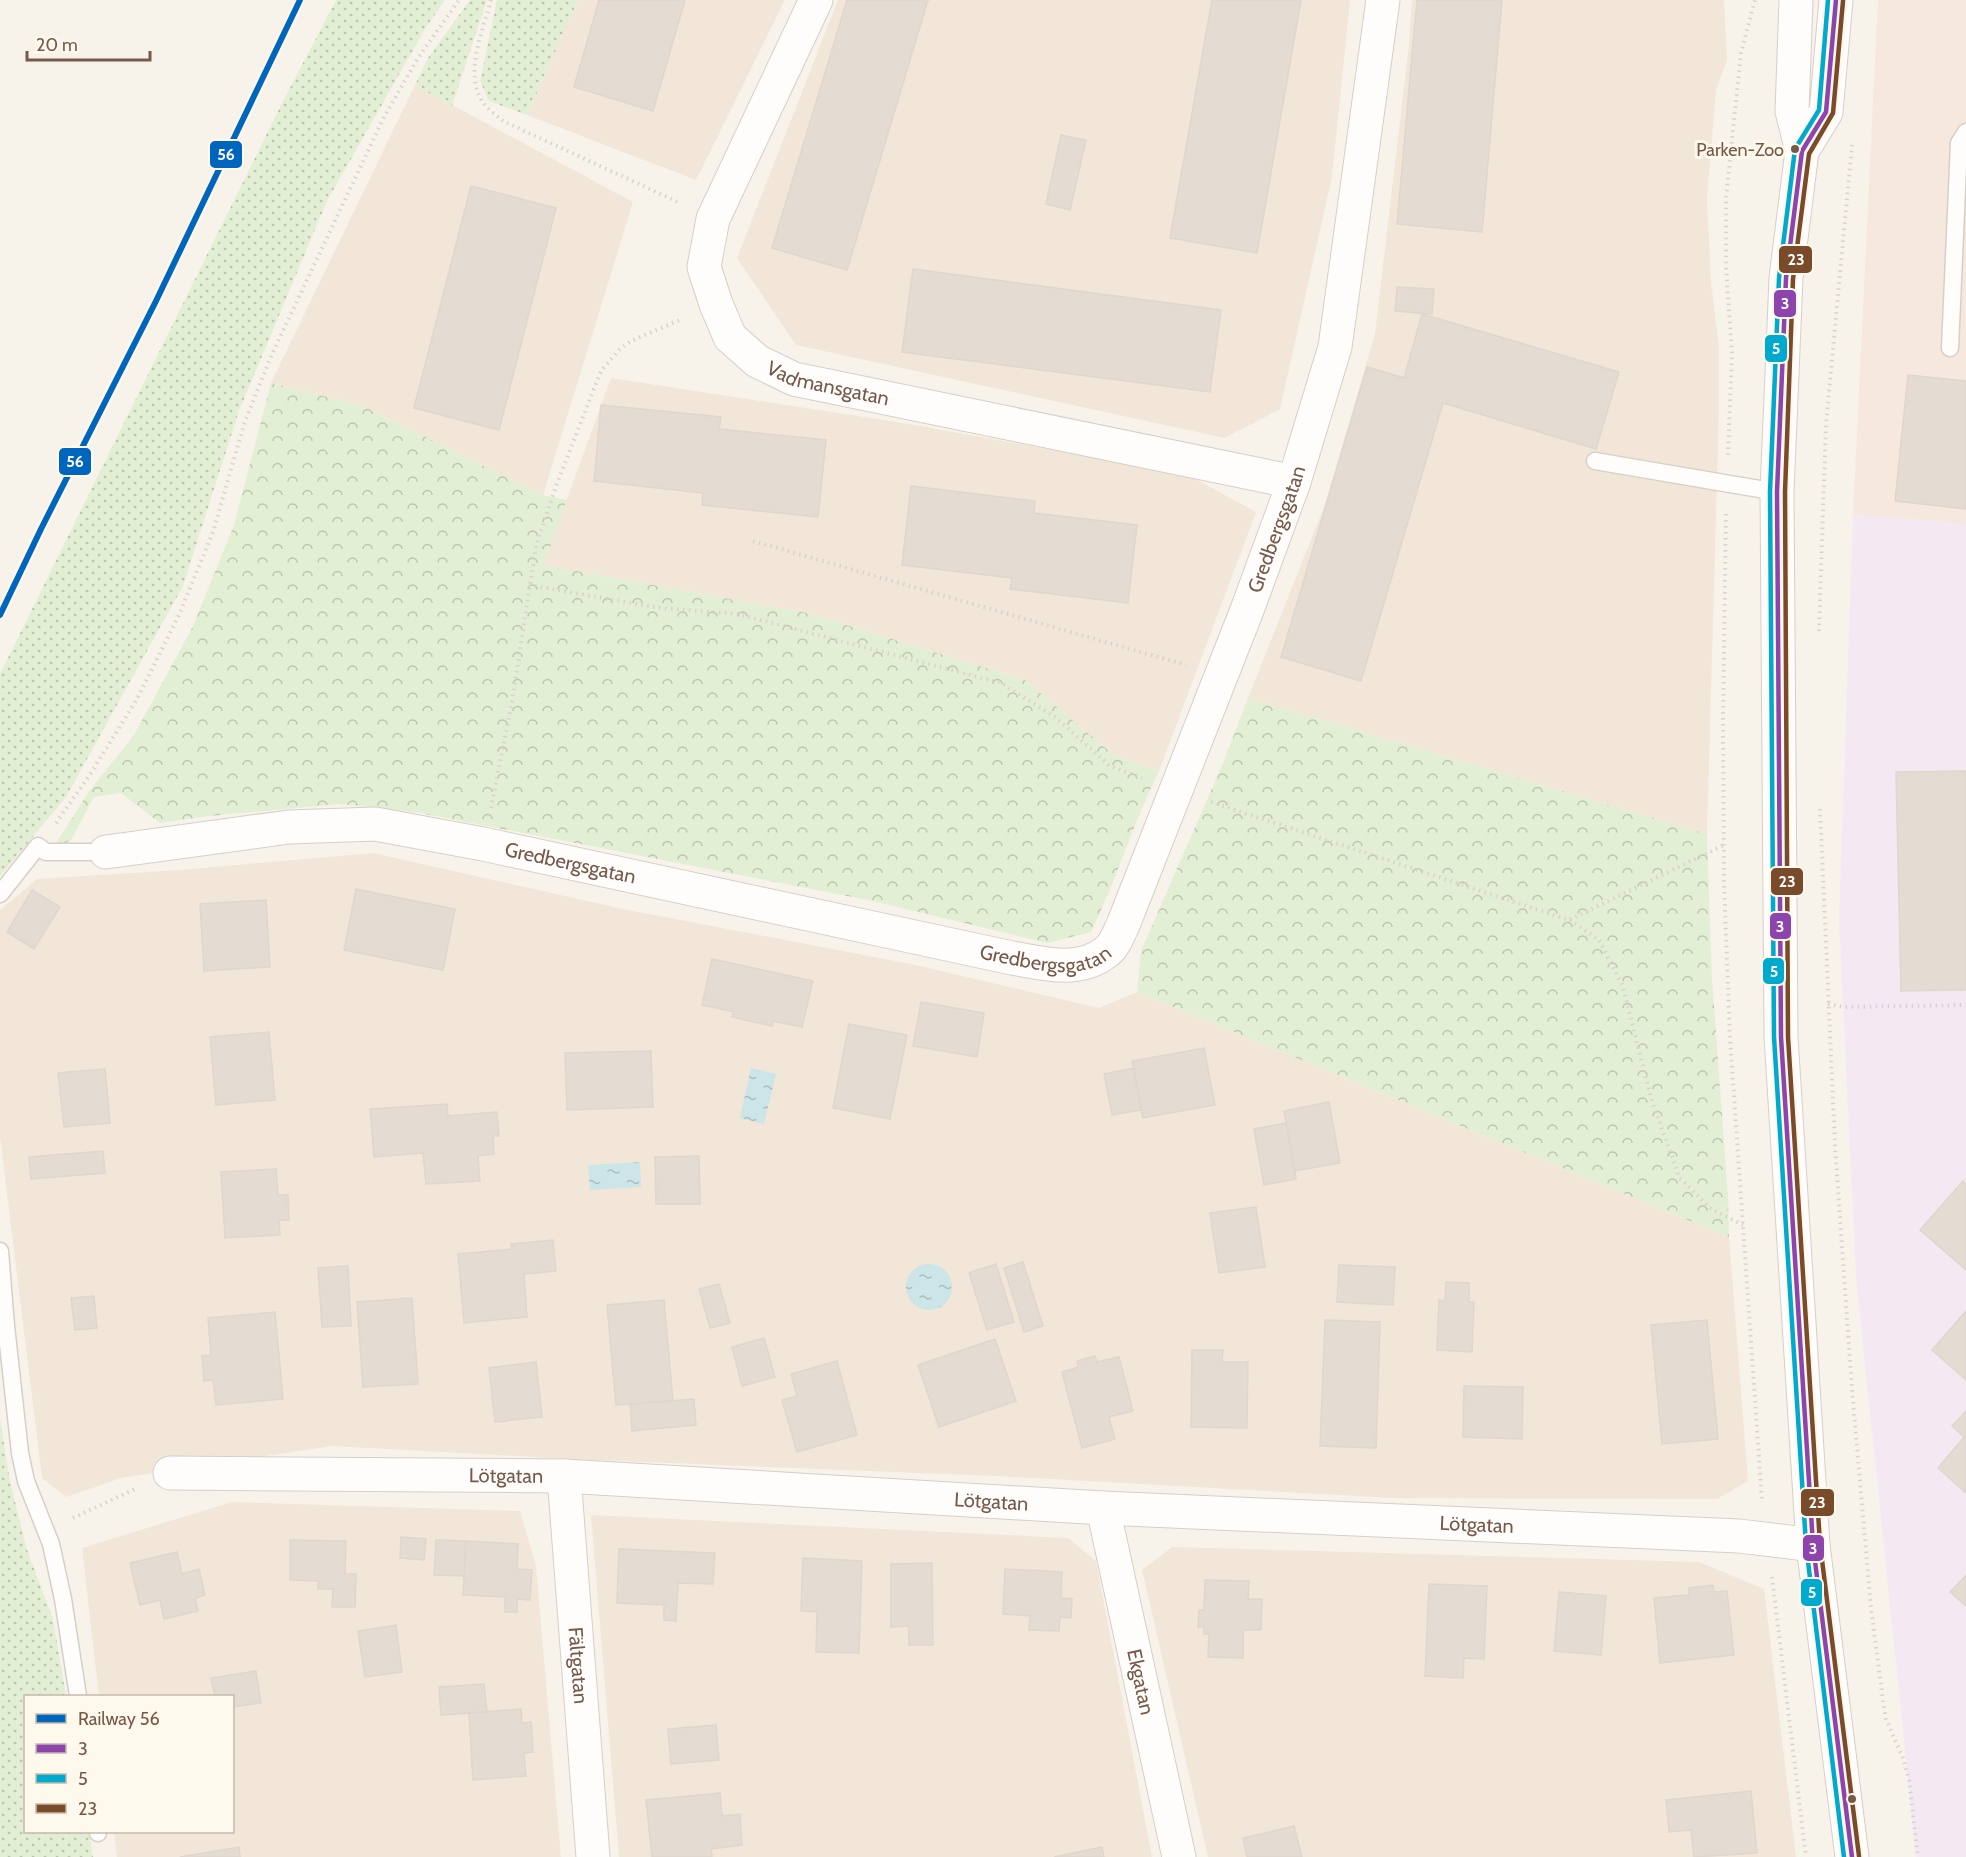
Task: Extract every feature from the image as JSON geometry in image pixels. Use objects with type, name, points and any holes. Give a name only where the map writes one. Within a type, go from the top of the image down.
[{"type":"street","name":"Vadmansgatan","points":[[816,0],[713,219],[704,267],[730,337],[758,361],[794,379],[1294,482]]},
{"type":"street","name":"Gredbergsgatan","points":[[106,852],[289,827],[375,824],[483,844],[1000,956],[1065,966],[1090,961],[1108,951],[1123,925],[1222,675],[1294,482],[1335,347],[1383,0]]},
{"type":"street","points":[[1796,0],[1792,111],[1802,151],[1786,278],[1777,492],[1781,1037],[1813,1545],[1852,1857]]},
{"type":"street","points":[[1802,151],[1826,112],[1836,0]]},
{"type":"street","name":"Lötgatan","points":[[170,1473],[564,1476],[1103,1508],[1739,1536],[1813,1545]]},
{"type":"street","name":"Fältgatan","points":[[564,1476],[593,1857]]},
{"type":"street","name":"Ekgatan","points":[[1103,1508],[1179,1857]]},
{"type":"lane","points":[[1950,348],[1959,143],[1966,132]]},
{"type":"lane","points":[[1595,461],[1777,492]]},
{"type":"lane","points":[[0,894],[38,846],[46,852],[106,852]]},
{"type":"lane","points":[[0,1251],[20,1453],[26,1481],[51,1544],[63,1599],[78,1695]]},
{"type":"path","points":[[38,846],[89,776],[119,728],[179,615],[213,532],[244,424],[272,354],[384,117],[418,58],[459,0]]},
{"type":"path","points":[[491,0],[476,59],[475,80],[480,99],[486,107],[503,121],[713,219]]},
{"type":"path","points":[[1819,633],[1826,424],[1853,142]]},
{"type":"path","points":[[483,844],[512,702],[536,546],[556,486],[601,371],[631,341],[716,304]]},
{"type":"path","points":[[753,541],[1222,675]]},
{"type":"path","points":[[529,585],[660,608],[738,614],[1001,683],[1054,717],[1110,766],[1176,791],[1569,920],[1599,940],[1622,984],[1651,1098],[1680,1178],[1711,1209],[1743,1225]]},
{"type":"path","points":[[1820,800],[1835,1146],[1852,1389],[1871,1608],[1882,1701],[1886,1719],[1903,1758],[1909,1780],[1918,1857]]},
{"type":"path","points":[[1569,920],[1724,845]]},
{"type":"path","points":[[1828,1004],[1844,1007],[1966,1005]]},
{"type":"path","points":[[45,1531],[170,1473]]},
{"type":"shaded area","points":[[578,0],[785,0],[696,180],[527,115]]},
{"type":"shaded area","points":[[838,0],[1350,0],[1332,177],[1280,409],[1225,438],[796,345],[737,258]]},
{"type":"shaded area","points":[[1412,0],[1724,0],[1727,60],[1716,90],[1707,198],[1711,283],[1719,346],[1719,410],[1707,834],[1248,698],[1324,507],[1375,334],[1409,44]]},
{"type":"shaded area","points":[[1878,0],[1966,0],[1966,524],[1853,514]]},
{"type":"shaded area","points":[[415,85],[633,202],[543,495],[363,406],[271,383]]},
{"type":"shaded area","points":[[611,378],[909,424],[1186,474],[1256,512],[1159,771],[1115,756],[1025,680],[807,613],[543,565]]},
{"type":"shaded area","points":[[1853,514],[1966,524],[1966,1857],[1916,1857],[1856,1277],[1839,919]]},
{"type":"shaded area","points":[[373,853],[618,908],[911,964],[1099,1008],[1137,992],[1729,1237],[1748,1481],[1717,1499],[1394,1498],[996,1476],[570,1459],[332,1446],[121,1478],[66,1497],[42,1478],[0,1136],[0,910],[37,879],[179,870]]},
{"type":"shaded area","points":[[232,1502],[520,1511],[536,1566],[561,1857],[117,1857],[114,1833],[234,1833],[234,1695],[99,1695],[82,1548]]},
{"type":"shaded area","points":[[591,1515],[1068,1538],[1096,1561],[1152,1857],[619,1857]]},
{"type":"shaded area","points":[[1172,1547],[1699,1562],[1764,1589],[1796,1857],[1208,1857],[1142,1570]]},
{"type":"green space","points":[[336,0],[445,0],[425,29],[327,201],[239,411],[183,586],[66,797],[0,876],[0,674],[282,103]]},
{"type":"green space","points":[[470,0],[487,0],[452,106],[415,85],[428,58]]},
{"type":"green space","points":[[497,0],[578,0],[527,115],[489,101],[480,81]]},
{"type":"green space","points":[[271,383],[363,406],[543,495],[567,500],[544,565],[807,613],[1025,680],[1115,756],[1159,771],[1091,932],[1047,943],[868,900],[420,813],[340,804],[209,816],[160,823],[121,793],[94,797],[71,840],[59,847],[56,843],[90,790],[134,735],[193,626],[234,525]]},
{"type":"green space","points":[[1248,698],[1707,834],[1712,979],[1729,1237],[1137,992],[1141,951],[1223,763]]},
{"type":"green space","points":[[0,1418],[10,1481],[26,1547],[53,1619],[66,1695],[24,1695],[24,1833],[89,1833],[93,1857],[0,1857]]},
{"type":"water","points":[[751,1068],[776,1074],[764,1124],[740,1118]]},
{"type":"water","points":[[640,1162],[641,1187],[590,1190],[588,1165]]},
{"type":"water","points":[[929,1264],[945,1271],[952,1287],[945,1303],[929,1310],[913,1303],[906,1287],[913,1271]]},
{"type":"building","points":[[599,0],[685,0],[653,111],[574,87]]},
{"type":"building","points":[[847,0],[928,0],[847,270],[772,248]]},
{"type":"building","points":[[1212,0],[1301,0],[1257,253],[1170,238]]},
{"type":"building","points":[[1417,0],[1502,0],[1482,232],[1397,224]]},
{"type":"building","points":[[1061,135],[1086,140],[1070,210],[1046,204]]},
{"type":"building","points":[[471,186],[556,208],[499,430],[414,408]]},
{"type":"building","points":[[913,269],[1221,310],[1210,392],[902,352]]},
{"type":"building","points":[[1397,287],[1434,289],[1432,314],[1395,311]]},
{"type":"building","points":[[1422,314],[1619,372],[1596,449],[1443,403],[1361,681],[1281,657],[1367,367],[1404,378]]},
{"type":"building","points":[[1908,375],[1966,381],[1966,509],[1895,501]]},
{"type":"building","points":[[601,405],[721,417],[719,429],[826,440],[818,517],[702,505],[703,493],[594,481]]},
{"type":"building","points":[[911,486],[1035,501],[1034,513],[1137,525],[1128,603],[1010,589],[1012,578],[902,565]]},
{"type":"building","points":[[1966,771],[1966,990],[1901,991],[1896,772]]},
{"type":"building","points":[[356,889],[455,909],[443,970],[344,950]]},
{"type":"building","points":[[32,890],[60,907],[34,949],[7,932]]},
{"type":"building","points":[[266,900],[270,967],[204,971],[200,904]]},
{"type":"building","points":[[712,959],[813,981],[802,1027],[773,1021],[772,1026],[732,1017],[734,1012],[702,1005]]},
{"type":"building","points":[[921,1002],[984,1013],[977,1057],[913,1046]]},
{"type":"building","points":[[849,1024],[907,1035],[890,1119],[833,1108]]},
{"type":"building","points":[[269,1032],[275,1100],[216,1105],[210,1037]]},
{"type":"building","points":[[1204,1048],[1215,1105],[1143,1118],[1132,1061]]},
{"type":"building","points":[[651,1051],[653,1107],[567,1110],[565,1053]]},
{"type":"building","points":[[1134,1068],[1141,1110],[1112,1115],[1104,1074]]},
{"type":"building","points":[[105,1069],[110,1123],[64,1127],[58,1073]]},
{"type":"building","points":[[1329,1102],[1340,1163],[1295,1171],[1284,1111]]},
{"type":"building","points":[[447,1104],[448,1116],[497,1112],[499,1136],[493,1136],[494,1154],[478,1156],[480,1181],[426,1184],[423,1153],[374,1157],[370,1109]]},
{"type":"building","points":[[1286,1123],[1296,1179],[1264,1185],[1254,1129]]},
{"type":"building","points":[[103,1151],[105,1173],[31,1179],[29,1157]]},
{"type":"building","points":[[699,1156],[700,1204],[656,1204],[655,1157]]},
{"type":"building","points":[[276,1169],[278,1195],[288,1195],[289,1220],[279,1220],[280,1235],[225,1238],[221,1172]]},
{"type":"building","points":[[1963,1181],[1966,1184],[1966,1270],[1920,1230]]},
{"type":"building","points":[[1256,1207],[1265,1267],[1219,1273],[1210,1213]]},
{"type":"building","points":[[553,1240],[556,1271],[524,1274],[527,1317],[464,1323],[458,1254],[512,1249],[511,1244]]},
{"type":"building","points":[[1023,1262],[1043,1326],[1024,1332],[1004,1268]]},
{"type":"building","points":[[996,1264],[1014,1322],[987,1330],[969,1273]]},
{"type":"building","points":[[1339,1265],[1395,1267],[1393,1305],[1337,1302]]},
{"type":"building","points":[[348,1266],[351,1326],[322,1327],[318,1268]]},
{"type":"building","points":[[1446,1282],[1469,1283],[1469,1302],[1474,1302],[1472,1352],[1437,1350],[1439,1300],[1445,1301]]},
{"type":"building","points":[[719,1284],[730,1323],[710,1328],[699,1289]]},
{"type":"building","points":[[94,1296],[97,1328],[75,1330],[71,1298]]},
{"type":"building","points":[[412,1298],[418,1384],[363,1387],[357,1302]]},
{"type":"building","points":[[664,1300],[673,1401],[616,1405],[607,1305]]},
{"type":"building","points":[[1966,1311],[1966,1380],[1932,1350]]},
{"type":"building","points":[[275,1312],[283,1399],[216,1405],[213,1380],[204,1381],[202,1356],[211,1355],[208,1318]]},
{"type":"building","points":[[1325,1320],[1380,1322],[1376,1448],[1320,1446]]},
{"type":"building","points":[[1707,1320],[1718,1439],[1662,1444],[1651,1325]]},
{"type":"building","points":[[764,1338],[775,1377],[742,1386],[732,1347]]},
{"type":"building","points":[[995,1339],[1016,1401],[939,1427],[918,1365]]},
{"type":"building","points":[[1192,1350],[1223,1350],[1222,1362],[1248,1362],[1247,1428],[1191,1427]]},
{"type":"building","points":[[1095,1356],[1097,1362],[1119,1357],[1133,1411],[1109,1417],[1115,1439],[1082,1448],[1062,1372],[1078,1367],[1077,1361]]},
{"type":"building","points":[[837,1361],[857,1435],[797,1452],[782,1400],[797,1396],[791,1374]]},
{"type":"building","points":[[536,1362],[542,1417],[495,1422],[489,1368]]},
{"type":"building","points":[[1464,1386],[1523,1387],[1522,1439],[1463,1437]]},
{"type":"building","points":[[694,1399],[696,1425],[632,1431],[630,1404]]},
{"type":"building","points":[[1966,1411],[1966,1493],[1938,1468],[1964,1437],[1952,1426]]},
{"type":"building","points":[[401,1537],[426,1539],[424,1560],[400,1558]]},
{"type":"building","points":[[290,1540],[346,1541],[345,1574],[356,1574],[355,1607],[332,1607],[333,1589],[318,1589],[318,1581],[290,1580]]},
{"type":"building","points":[[436,1540],[466,1541],[464,1576],[434,1575]]},
{"type":"building","points":[[466,1541],[518,1544],[517,1569],[532,1570],[530,1600],[517,1599],[517,1612],[505,1612],[505,1597],[463,1595]]},
{"type":"building","points":[[619,1549],[715,1553],[713,1584],[678,1583],[676,1621],[664,1620],[664,1605],[617,1603]]},
{"type":"building","points":[[177,1552],[182,1574],[199,1569],[205,1595],[195,1598],[198,1611],[164,1619],[160,1600],[140,1605],[130,1563]]},
{"type":"building","points":[[803,1558],[862,1561],[859,1653],[816,1652],[817,1612],[801,1611]]},
{"type":"building","points":[[932,1563],[933,1645],[909,1645],[909,1626],[891,1627],[891,1564]]},
{"type":"building","points":[[1005,1569],[1062,1572],[1061,1598],[1072,1599],[1071,1618],[1060,1617],[1059,1631],[1029,1630],[1030,1616],[1003,1614]]},
{"type":"building","points":[[1966,1575],[1966,1606],[1950,1592]]},
{"type":"building","points":[[1205,1580],[1249,1581],[1248,1599],[1262,1599],[1261,1630],[1243,1630],[1243,1658],[1208,1657],[1209,1634],[1204,1634],[1204,1627],[1198,1627],[1199,1610],[1204,1610]]},
{"type":"building","points":[[1429,1584],[1487,1586],[1484,1659],[1464,1658],[1463,1678],[1425,1676]]},
{"type":"building","points":[[1713,1585],[1714,1592],[1727,1591],[1734,1655],[1660,1663],[1654,1598],[1689,1595],[1689,1588]]},
{"type":"building","points":[[1559,1592],[1606,1596],[1601,1655],[1554,1651]]},
{"type":"building","points":[[396,1625],[402,1672],[365,1677],[358,1631]]},
{"type":"building","points":[[256,1671],[261,1703],[234,1707],[234,1695],[215,1695],[211,1678]]},
{"type":"building","points":[[484,1684],[487,1712],[441,1715],[439,1687]]},
{"type":"building","points":[[521,1709],[522,1723],[531,1722],[533,1752],[524,1753],[526,1776],[473,1780],[469,1713]]},
{"type":"building","points":[[716,1725],[719,1760],[671,1764],[668,1729]]},
{"type":"building","points":[[1751,1791],[1757,1853],[1694,1857],[1691,1830],[1669,1832],[1666,1800]]},
{"type":"building","points":[[720,1793],[722,1816],[740,1814],[742,1845],[711,1849],[712,1857],[652,1857],[646,1800]]},
{"type":"building","points":[[1294,1826],[1302,1857],[1247,1857],[1243,1838]]},
{"type":"building","points":[[239,1847],[240,1857],[180,1857]]},
{"type":"building","points":[[1102,1847],[1104,1857],[1054,1857]]},
{"type":"rail line","name":"56","points":[[0,615],[156,301],[300,0]]},
{"type":"transit line","name":"5","points":[[1828,0],[1819,110],[1795,149],[1779,278],[1770,492],[1774,1037],[1806,1545],[1844,1857]]},
{"type":"transit line","name":"3","points":[[1836,0],[1826,112],[1802,151],[1786,278],[1777,492],[1781,1037],[1813,1545],[1852,1857]]},
{"type":"transit line","name":"23","points":[[1843,1],[1833,113],[1809,154],[1793,279],[1785,492],[1788,1037],[1820,1544],[1859,1856]]},
{"type":"place","name":"Parken-Zoo","points":[[1795,149]]}]
